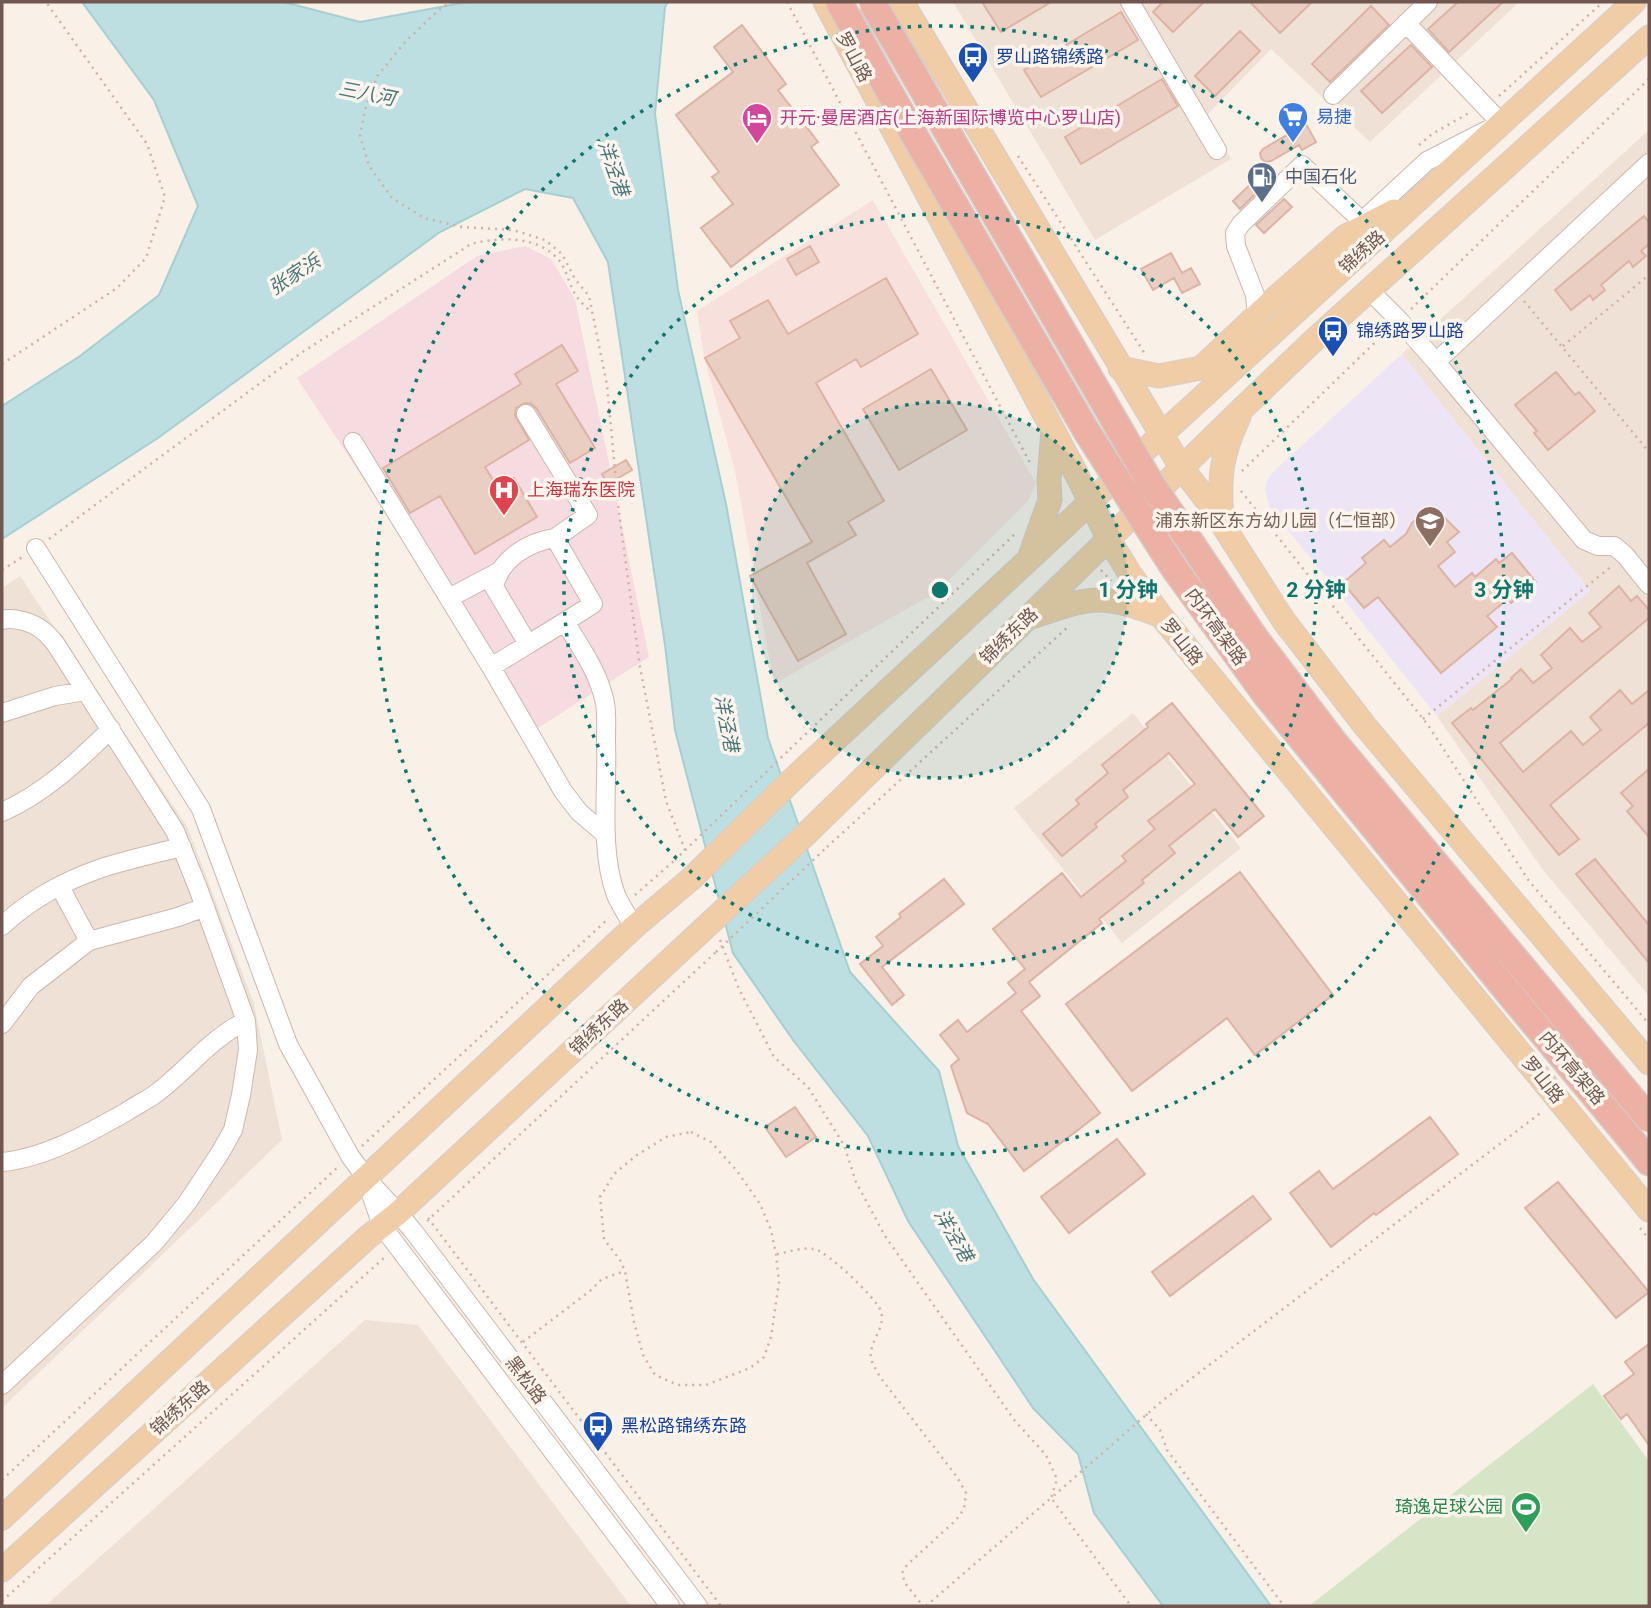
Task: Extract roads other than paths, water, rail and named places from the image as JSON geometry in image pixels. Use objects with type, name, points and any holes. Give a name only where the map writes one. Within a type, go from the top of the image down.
[{"type":"highway","name":"内环高架路","points":[[839,2],[1087,432],[1174,568],[1266,695],[1641,1152]]},
{"type":"highway","name":"内环高架路","points":[[872,2],[1150,482],[1255,638],[1334,742],[1649,1119]]},
{"type":"main road","name":"罗山路","points":[[825,2],[1108,538],[1130,574],[1161,616],[1649,1210]]},
{"type":"main road","points":[[902,2],[1161,435],[1208,502],[1284,621],[1365,726],[1649,1063]]},
{"type":"main road","name":"锦绣路","points":[[1090,502],[1634,2]]},
{"type":"main road","name":"锦绣路","points":[[1181,467],[1649,37]]},
{"type":"main road","points":[[1120,368],[1159,376],[1201,368],[1257,314],[1354,229],[1419,199]]},
{"type":"main road","points":[[1223,526],[1221,466],[1228,439],[1243,408]]},
{"type":"main road","points":[[1028,561],[1050,500],[1053,430]]},
{"type":"main road","name":"锦绣东路","points":[[2,1570],[390,1219],[715,931],[807,833],[1181,467]]},
{"type":"main road","points":[[2,1518],[691,871],[1090,502]]},
{"type":"main road","points":[[1026,619],[1097,600],[1139,607],[1161,616]]},
{"type":"street","points":[[1130,2],[1217,150]]},
{"type":"street","points":[[1333,95],[1428,2]]},
{"type":"street","points":[[1257,314],[1255,295],[1236,246],[1235,233],[1302,165],[1354,229],[1427,161],[1501,124],[1406,23]]},
{"type":"street","points":[[1436,362],[1649,163]]},
{"type":"street","points":[[1370,291],[1436,362],[1584,540],[1598,546],[1614,546],[1625,555],[1649,585]]},
{"type":"street","points":[[449,598],[492,580],[505,563],[525,549],[535,543],[555,538],[588,515],[526,414]]},
{"type":"street","points":[[352,442],[491,667],[563,790],[579,812],[606,835]]},
{"type":"street","points":[[491,667],[593,604],[555,538]]},
{"type":"street","points":[[36,548],[201,808],[288,1045],[350,1156],[390,1219],[397,1247],[670,1606]]},
{"type":"street","points":[[492,580],[528,645]]},
{"type":"street","points":[[2,620],[6,618],[25,621],[42,629],[55,643],[175,831],[246,1021],[248,1051],[233,1130],[194,1193],[154,1243],[2,1385]]},
{"type":"street","points":[[565,622],[592,667],[605,706],[608,855],[615,892],[634,927]]},
{"type":"street","points":[[2,713],[55,696],[86,691]]},
{"type":"street","points":[[2,812],[37,793],[111,729]]},
{"type":"street","points":[[2,926],[17,911],[98,869],[182,847]]},
{"type":"street","points":[[60,887],[89,941]]},
{"type":"street","points":[[2,1024],[31,986],[89,941],[205,907]]},
{"type":"street","points":[[2,1162],[18,1160],[56,1147],[105,1124],[154,1095],[230,1028],[246,1021]]},
{"type":"street","name":"黑松路","points":[[390,1219],[414,1232],[698,1606]]},
{"type":"water","points":[[82,2],[284,2],[360,22],[467,2],[668,2],[665,7],[655,114],[678,290],[726,504],[768,738],[850,972],[939,1071],[958,1146],[1033,1279],[1271,1606],[1163,1606],[1094,1513],[1078,1454],[1033,1408],[908,1221],[868,1136],[793,1040],[733,953],[675,730],[665,645],[608,262],[573,198],[525,189],[440,232],[158,438],[2,539],[2,406],[80,356],[159,295],[198,206],[154,100]]},
{"type":"place","name":"罗山路锦绣路","points":[[973,84]]},
{"type":"place","name":"易捷","points":[[1293,144]]},
{"type":"place","name":"开元·曼居酒店(上海新国际博览中心罗山店)","points":[[757,145]]},
{"type":"place","name":"中国石化","points":[[1262,204]]},
{"type":"place","name":"锦绣路罗山路","points":[[1333,358]]},
{"type":"place","name":"上海瑞东医院","points":[[504,517]]},
{"type":"place","name":"浦东新区东方幼儿园（仁恒部）","points":[[1430,548]]},
{"type":"place","name":"黑松路锦绣东路","points":[[598,1453]]},
{"type":"place","name":"琦逸足球公园","points":[[1526,1534]]},
{"type":"water label","name":"三八河","points":[[367,93]]},
{"type":"water label","name":"洋泾港","points":[[614,168]]},
{"type":"water label","name":"张家浜","points":[[294,274]]},
{"type":"water label","name":"洋泾港","points":[[727,723]]},
{"type":"water label","name":"洋泾港","points":[[954,1235]]}]
